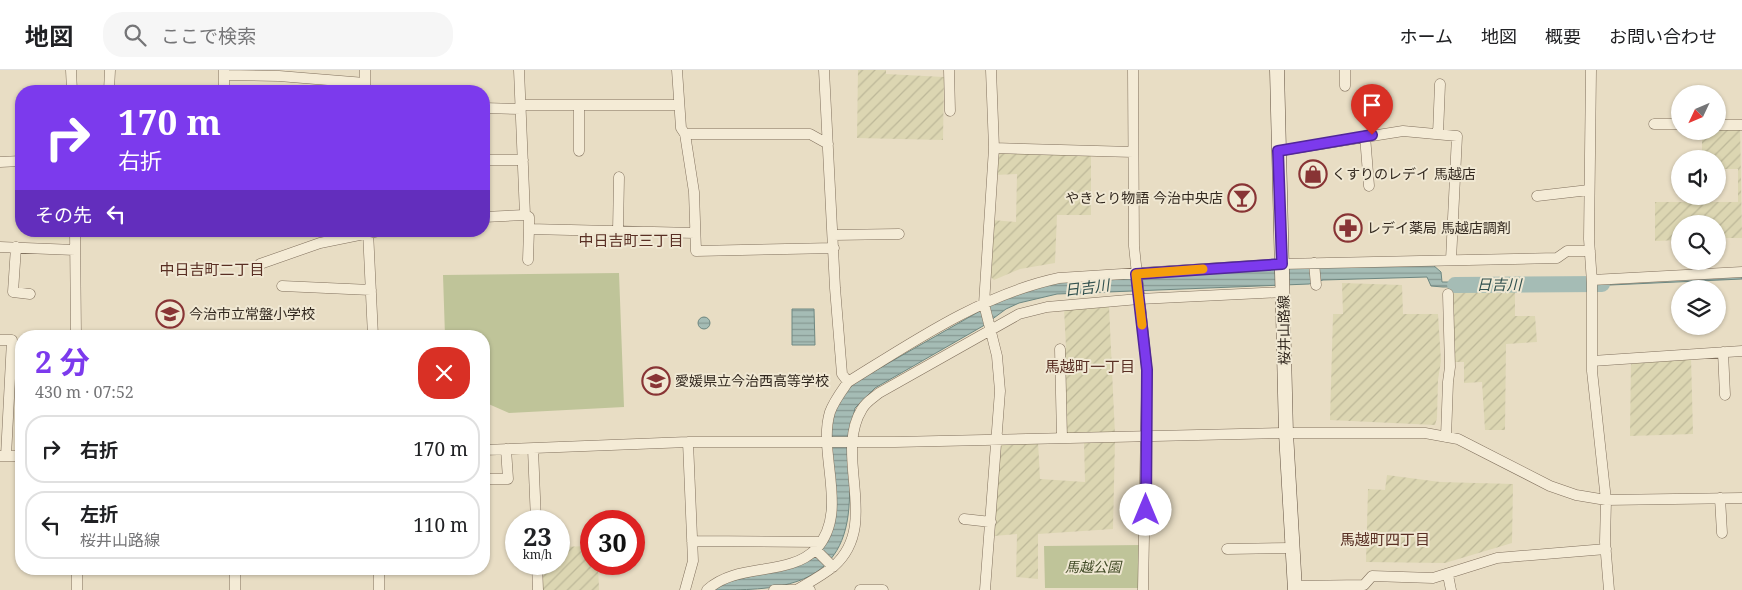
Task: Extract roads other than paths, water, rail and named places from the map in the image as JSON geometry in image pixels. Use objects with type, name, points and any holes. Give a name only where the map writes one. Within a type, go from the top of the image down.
[{"type":"main road","name":"桜井山路線","points":[[1277,70],[1286,433],[1295,589]]},
{"type":"street","points":[[71,70],[72,85]]},
{"type":"street","points":[[109,85],[110,70]]},
{"type":"street","points":[[365,70],[365,85]]},
{"type":"street","points":[[520,70],[524,215]]},
{"type":"street","points":[[677,70],[681,128],[685,134],[694,192],[696,251],[834,248]]},
{"type":"street","points":[[824,70],[835,288],[842,374],[848,382]]},
{"type":"street","points":[[949,70],[950,111]]},
{"type":"street","points":[[985,590],[998,439],[1000,391],[997,356],[992,330],[984,305],[994,148],[990,70]]},
{"type":"street","points":[[1133,70],[1136,274],[1147,370],[1143,590]]},
{"type":"street","points":[[1344,70],[1345,86]]},
{"type":"street","points":[[1591,70],[1589,190],[1592,361],[1606,500],[1604,508],[1609,590]]},
{"type":"street","points":[[224,73],[279,76],[349,85]]},
{"type":"street","points":[[1438,134],[1440,84]]},
{"type":"street","points":[[490,108],[679,104]]},
{"type":"street","points":[[579,105],[579,151]]},
{"type":"street","points":[[1654,124],[1671,124]]},
{"type":"street","points":[[1726,125],[1742,125]]},
{"type":"street","points":[[1278,151],[1403,131],[1457,136],[1451,260]]},
{"type":"street","points":[[685,134],[810,134],[828,144]]},
{"type":"street","points":[[1365,136],[1370,186]]},
{"type":"street","points":[[994,148],[1133,152]]},
{"type":"street","points":[[490,160],[523,160]]},
{"type":"street","points":[[0,162],[15,161]]},
{"type":"street","points":[[618,231],[619,177]]},
{"type":"street","points":[[1537,196],[1589,190]]},
{"type":"street","points":[[490,217],[524,215],[529,217],[528,260]]},
{"type":"street","points":[[529,229],[695,232]]},
{"type":"street","points":[[833,235],[899,234]]},
{"type":"street","points":[[75,237],[76,330]]},
{"type":"street","points":[[260,264],[320,243],[348,237]]},
{"type":"street","points":[[372,237],[373,330]]},
{"type":"street","points":[[0,247],[75,250]]},
{"type":"street","points":[[16,247],[13,292],[30,294]]},
{"type":"street","points":[[707,590],[727,577],[796,562],[817,547],[828,526],[831,511],[828,442],[830,412],[837,397],[848,382],[909,344],[1027,285],[1060,278],[1282,264],[1557,258],[1567,251],[1590,251]]},
{"type":"street","points":[[1314,263],[1316,285]]},
{"type":"street","points":[[1592,284],[1742,272]]},
{"type":"street","points":[[282,286],[371,290]]},
{"type":"street","points":[[798,589],[832,566],[847,547],[855,528],[856,508],[852,441],[856,420],[863,406],[879,393],[1018,314],[1047,307],[1139,298],[1283,291]]},
{"type":"street","points":[[1446,437],[1450,367],[1448,294]]},
{"type":"street","points":[[0,340],[12,340],[3,456]]},
{"type":"street","points":[[1060,349],[1062,438]]},
{"type":"street","points":[[1592,361],[1742,351]]},
{"type":"street","points":[[1723,352],[1725,395]]},
{"type":"street","points":[[490,450],[688,442],[828,442],[1286,433],[1425,433],[1458,439],[1550,486],[1576,495],[1606,500],[1742,498]]},
{"type":"street","points":[[685,590],[693,561],[688,442]]},
{"type":"street","points":[[533,448],[536,510]]},
{"type":"street","points":[[490,479],[508,479],[506,450]]},
{"type":"street","points":[[1720,498],[1722,533]]},
{"type":"street","points":[[964,519],[991,522]]},
{"type":"street","points":[[692,540],[817,547],[832,566]]},
{"type":"street","points":[[1227,549],[1293,548]]},
{"type":"street","points":[[1295,589],[1364,585],[1372,576],[1433,578],[1448,575],[1497,558],[1606,549]]},
{"type":"street","points":[[77,575],[77,590]]},
{"type":"street","points":[[235,575],[235,590]]},
{"type":"street","points":[[379,575],[379,590]]},
{"type":"street","points":[[537,575],[538,590]]},
{"type":"street","points":[[1448,575],[1451,590]]},
{"type":"street","points":[[774,590],[810,590]]},
{"type":"street","points":[[860,590],[882,590]]},
{"type":"water","points":[[1433,265],[1441,272],[1442,282],[1602,283],[1742,276],[1742,279],[1671,280],[1671,282],[1610,285],[1443,287],[1431,286],[1427,277],[1323,280],[1309,284],[1057,294],[1019,303],[1006,309],[983,326],[875,388],[855,408],[847,446],[849,451],[850,484],[848,516],[842,540],[831,559],[816,572],[799,581],[758,589],[713,590],[722,583],[769,572],[825,541],[831,449],[834,446],[831,432],[832,414],[847,390],[857,381],[1008,295],[1054,282],[1269,268]]},
{"type":"water","points":[[792,309],[814,309],[815,345],[792,345]]},
{"type":"water","points":[[706,317],[709,318],[709,328],[702,329],[699,328],[698,321],[699,318]]},
{"type":"waterway","name":"日吉川","points":[[1455,285],[1602,284]]},
{"type":"place","name":"くすりのレデイ 馬越店","points":[[1313,174]]},
{"type":"place","name":"やきとり物語 今治中央店","points":[[1242,198]]},
{"type":"place","name":"レデイ薬局 馬越店調剤","points":[[1348,228]]},
{"type":"place","name":"今治市立常盤小学校","points":[[170,314]]},
{"type":"place","name":"愛媛県立今治西高等学校","points":[[656,381]]},
{"type":"district","name":"中日吉町三丁目","points":[[631,241]]},
{"type":"district","name":"中日吉町二丁目","points":[[212,270]]},
{"type":"district","name":"馬越町一丁目","points":[[1090,367]]},
{"type":"district","name":"馬越町四丁目","points":[[1385,540]]},
{"type":"park label","name":"馬越公園","points":[[1093,567]]}]
